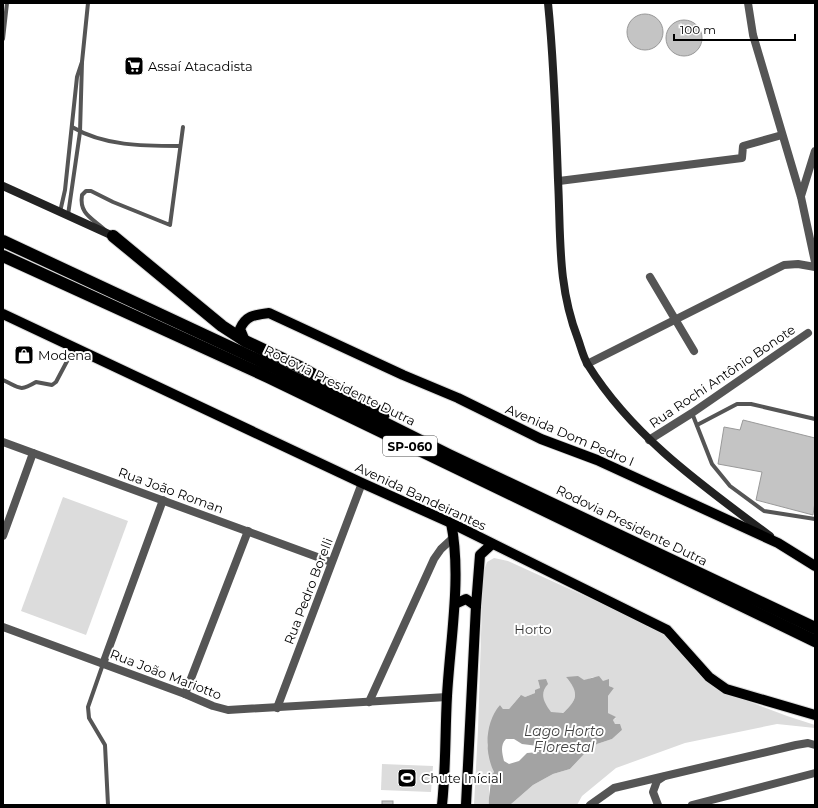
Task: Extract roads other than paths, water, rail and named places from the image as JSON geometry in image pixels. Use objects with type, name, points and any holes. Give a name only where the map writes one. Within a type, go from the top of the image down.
[{"type":"highway","points":[[113,236],[222,326],[245,341],[300,368],[495,476]]},
{"type":"highway","name":"Rodovia Presidente Dutra","points":[[3,241],[271,366],[449,455],[815,628]]},
{"type":"highway","name":"Rodovia Presidente Dutra","points":[[3,256],[268,377],[815,641]]},
{"type":"main road","points":[[548,3],[552,46],[560,262],[569,315],[587,364],[617,407],[649,440],[683,470],[778,542]]},
{"type":"main road","points":[[3,186],[113,236]]},
{"type":"main road","name":"Avenida Dom Pedro I","points":[[245,341],[240,329],[243,321],[250,316],[269,313],[403,375],[458,398],[541,439],[597,460],[778,542],[815,565]]},
{"type":"main road","name":"Avenida Bandeirantes","points":[[3,314],[362,483],[451,523],[667,630],[709,677],[726,689],[815,715]]},
{"type":"main road","points":[[442,805],[447,697],[455,604],[454,537],[451,523]]},
{"type":"main road","points":[[466,805],[480,555],[492,544]]},
{"type":"main road","points":[[455,604],[466,600],[476,606]]},
{"type":"street","points":[[748,3],[753,35],[801,197],[815,262]]},
{"type":"street","points":[[558,181],[742,158],[743,146],[782,134]]},
{"type":"street","points":[[801,197],[815,151]]},
{"type":"street","points":[[587,364],[784,265],[798,264],[815,267]]},
{"type":"street","points":[[650,277],[694,351]]},
{"type":"street","name":"Rua Rochi Antônio Bonote","points":[[649,440],[692,413],[808,333]]},
{"type":"street","name":"Rua João Roman","points":[[3,442],[331,562]]},
{"type":"street","points":[[3,536],[33,453]]},
{"type":"street","name":"Rua Pedro Borelli","points":[[277,708],[362,483]]},
{"type":"street","points":[[104,664],[163,500]]},
{"type":"street","points":[[185,694],[248,531]]},
{"type":"street","points":[[368,702],[434,558],[454,537]]},
{"type":"street","name":"Rua João Mariotto","points":[[3,627],[185,694],[213,706],[228,710],[447,697]]},
{"type":"street","points":[[590,805],[614,788],[796,745],[808,743],[815,745]]},
{"type":"street","points":[[692,805],[815,773]]},
{"type":"street","points":[[658,805],[653,792],[657,781],[666,775]]},
{"type":"lane","points":[[3,39],[7,3]]},
{"type":"lane","points":[[64,214],[80,132],[82,62],[88,3]]},
{"type":"lane","points":[[64,214],[65,190],[77,77],[82,62]]},
{"type":"lane","points":[[72,127],[80,132],[101,139],[139,146],[179,146]]},
{"type":"lane","points":[[113,236],[84,212],[80,204],[82,195],[86,191],[91,191],[113,202],[170,225],[179,146],[183,127]]},
{"type":"lane","points":[[3,380],[22,389],[26,389],[36,382],[52,385],[56,382],[74,348]]},
{"type":"lane","points":[[697,425],[737,404],[751,404],[815,419]]},
{"type":"lane","points":[[692,413],[712,464],[730,486],[764,511],[815,519]]},
{"type":"lane","points":[[104,664],[88,707],[89,718],[105,745],[108,805]]},
{"type":"water","name":"Lago Horto Florestal","points":[[578,676],[584,680],[599,676],[603,681],[609,679],[609,686],[614,688],[608,696],[608,713],[616,717],[613,720],[615,724],[620,724],[622,730],[612,739],[597,744],[586,752],[570,769],[553,774],[533,785],[510,805],[489,805],[491,783],[490,777],[494,772],[489,755],[488,737],[491,720],[495,712],[500,705],[503,709],[509,709],[521,695],[525,697],[535,693],[535,690],[540,688],[538,680],[546,679],[548,684],[543,695],[546,705],[551,712],[563,713],[572,704],[575,696],[573,687],[566,677]],"holes":[[[506,739],[514,739],[522,744],[538,746],[539,752],[527,753],[519,761],[509,764],[504,761],[502,746]]]},
{"type":"place","name":"Assaí Atacadista","points":[[134,66]]},
{"type":"place","name":"Modena","points":[[24,355]]},
{"type":"place","name":"Chute Inícial","points":[[407,778]]},
{"type":"park label","name":"Horto","points":[[533,629]]}]
